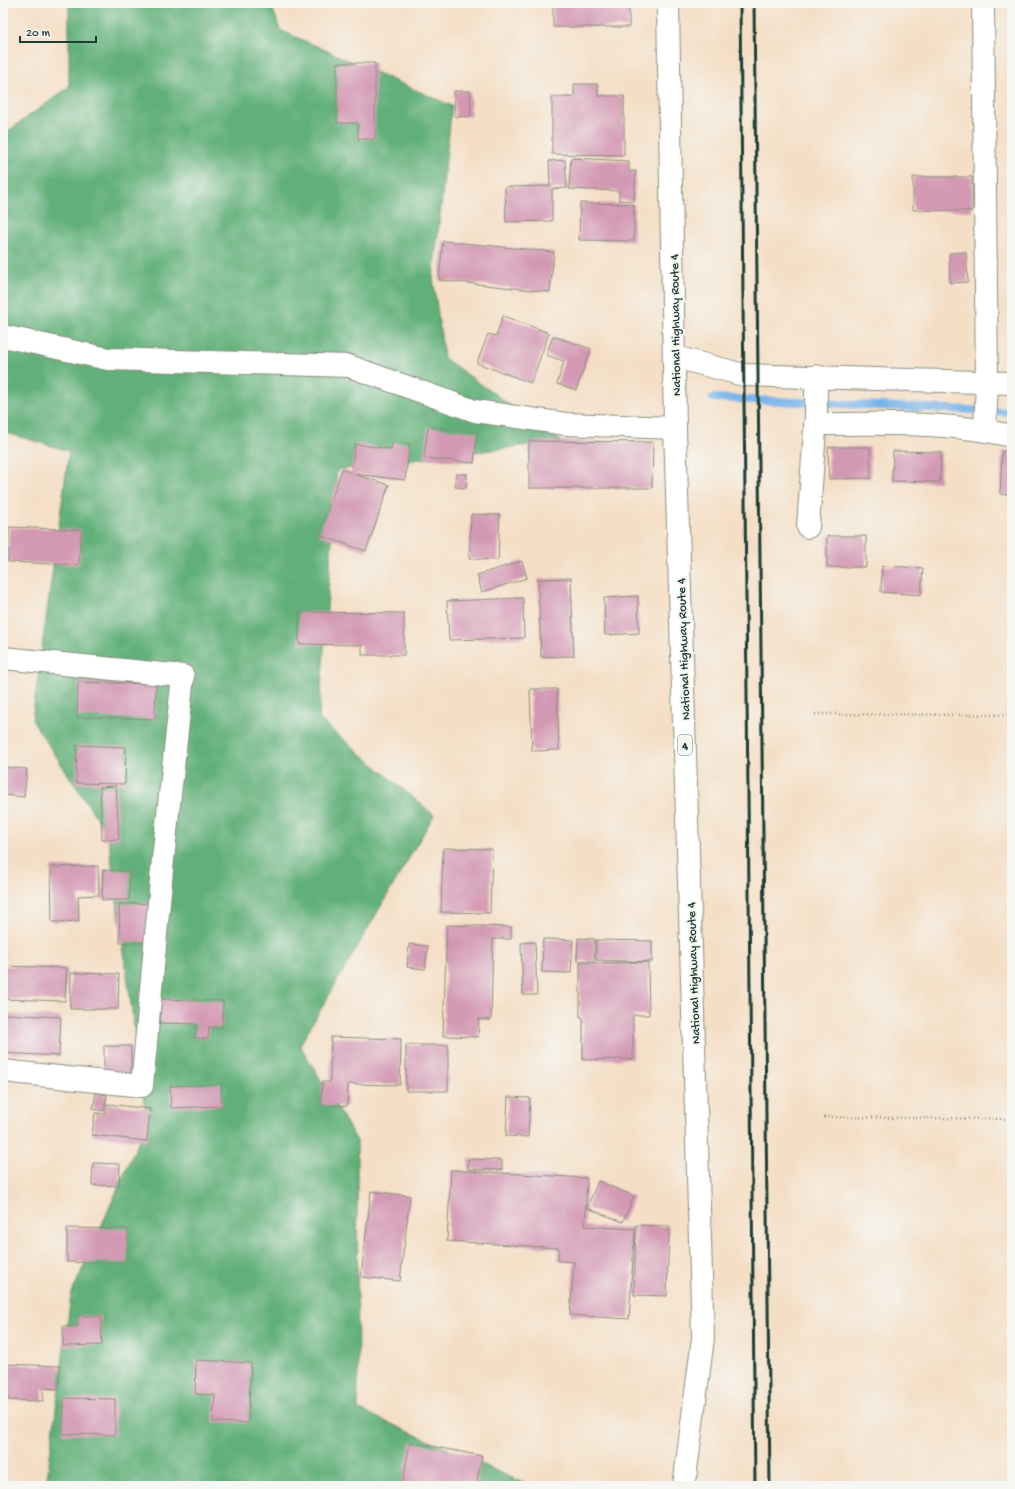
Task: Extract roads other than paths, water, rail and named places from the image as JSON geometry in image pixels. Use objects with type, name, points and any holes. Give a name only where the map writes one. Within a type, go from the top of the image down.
[{"type":"main road","name":"National Highway Route 4","points":[[668,3],[675,428],[703,1338],[684,1486]]},
{"type":"main road","points":[[983,3],[985,422]]},
{"type":"main road","points":[[3,336],[108,359],[349,366],[475,411],[566,424],[675,428]]},
{"type":"main road","points":[[675,357],[744,375],[816,384],[986,387],[1012,383]]},
{"type":"main road","points":[[808,527],[816,420],[816,384]]},
{"type":"main road","points":[[816,420],[937,424],[985,422],[1012,436]]},
{"type":"main road","points":[[3,658],[183,676],[163,859],[142,1086],[3,1071]]},
{"type":"waterway","points":[[713,398],[1012,412]]},
{"type":"railway","points":[[740,3],[755,1486]]},
{"type":"railway","points":[[754,3],[770,1486]]}]
